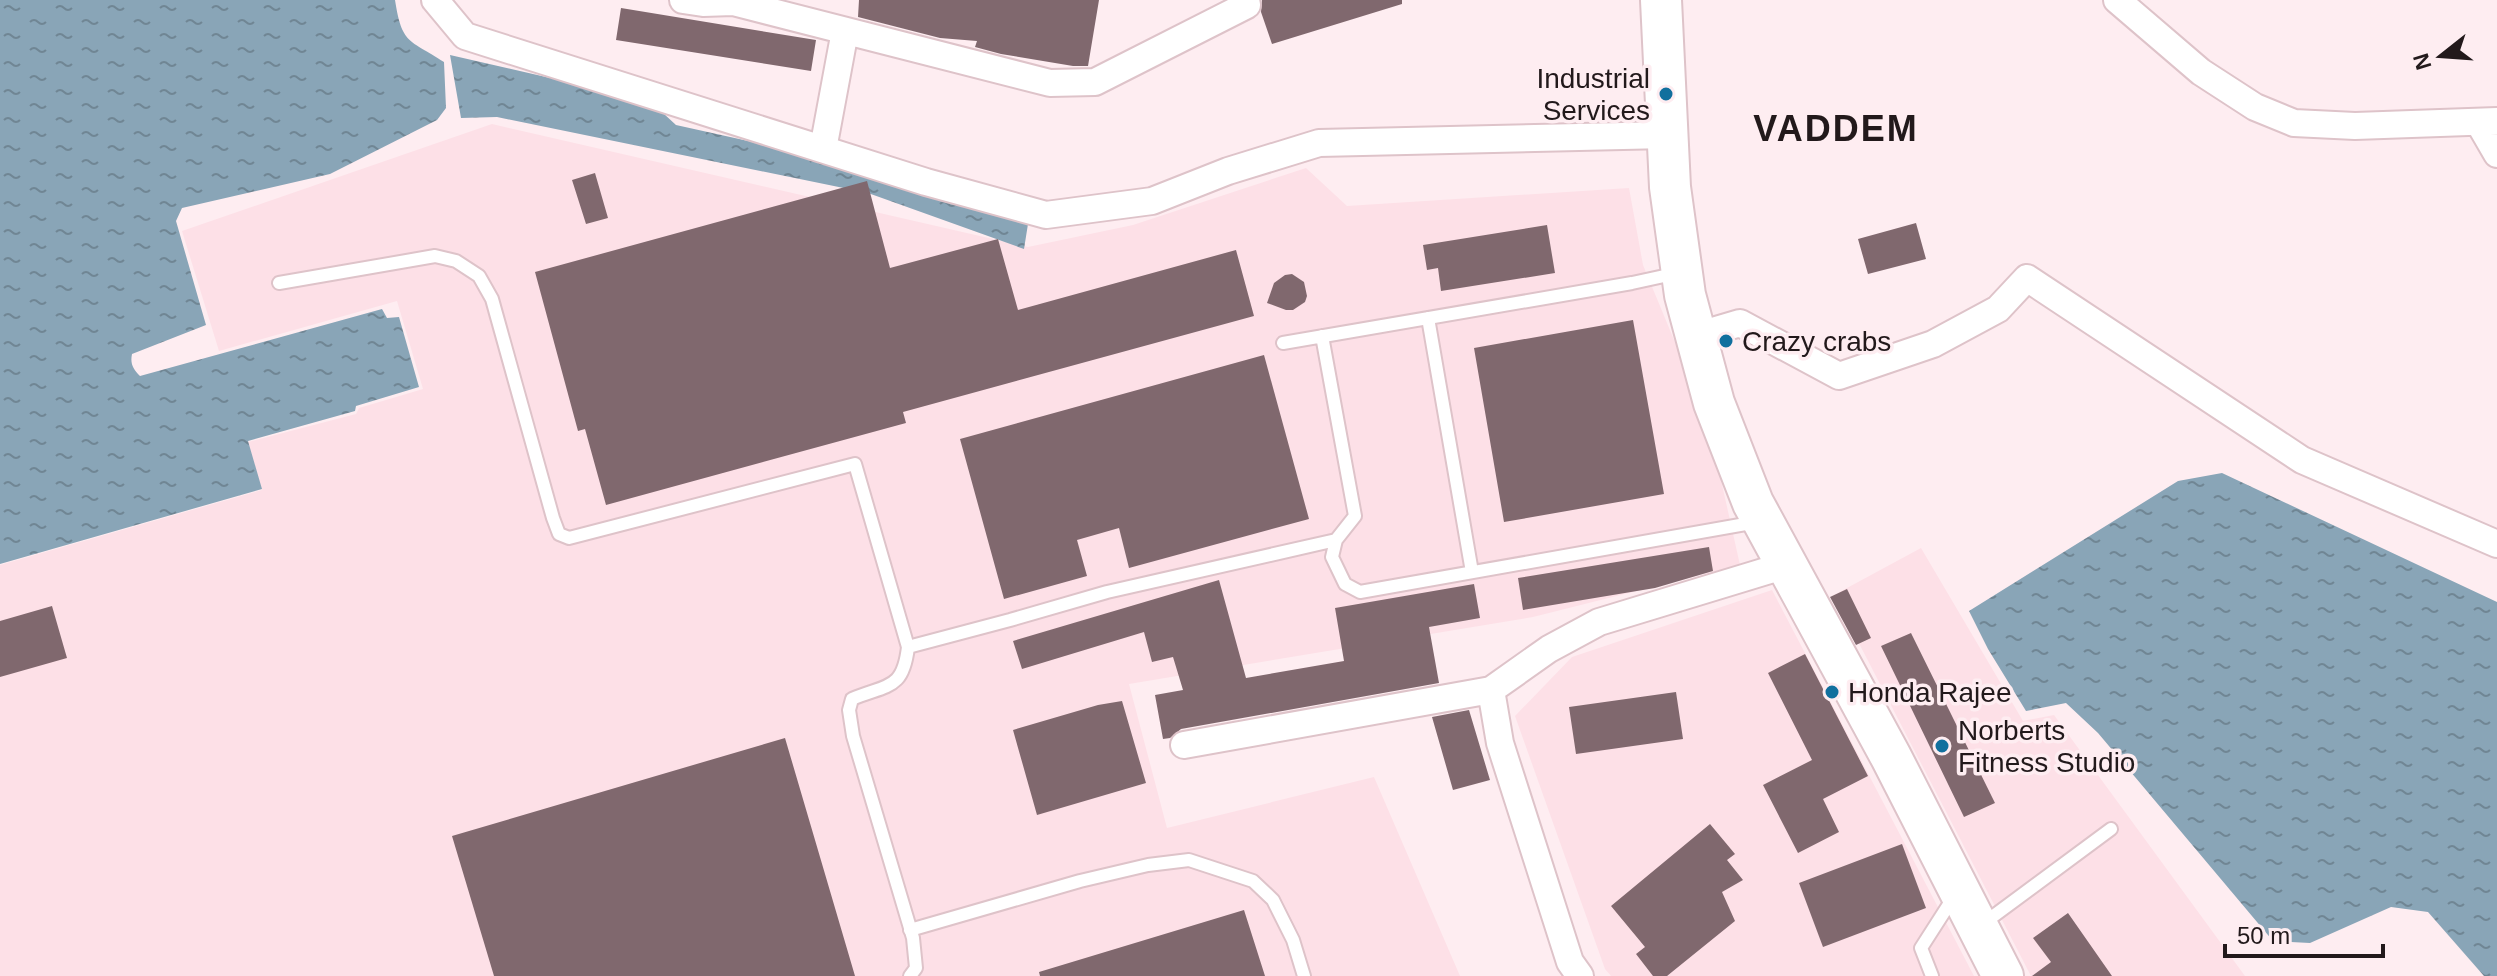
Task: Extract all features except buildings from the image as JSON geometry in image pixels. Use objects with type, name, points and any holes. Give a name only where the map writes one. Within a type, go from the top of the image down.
[{"type":"main road","points":[[1661,0],[1670,187],[1681,272],[1714,403],[1753,503],[1891,757],[2003,976]]},
{"type":"street","points":[[435,0],[465,36],[926,182],[1046,215],[1152,201],[1228,171],[1319,143],[1667,135]]},
{"type":"street","points":[[683,0],[703,3],[735,1],[1050,83],[1095,82],[1247,5],[1246,0]]},
{"type":"street","points":[[2117,0],[2201,72],[2255,107],[2294,123],[2355,126],[2488,122],[2497,154]]},
{"type":"street","points":[[823,149],[845,31]]},
{"type":"street","points":[[1696,336],[1740,323],[1839,376],[1933,344],[1998,309],[2027,278],[2302,460],[2497,544]]},
{"type":"street","points":[[1184,745],[1491,690],[1549,649],[1599,622],[1786,565]]},
{"type":"street","points":[[1491,690],[1505,758],[1570,962],[1580,976]]},
{"type":"lane","points":[[279,283],[435,256],[456,261],[479,276],[500,322],[553,518],[559,534],[569,538],[855,464],[908,647],[905,669],[897,682],[852,699],[849,710],[853,736],[910,930],[916,968],[910,976]]},
{"type":"lane","points":[[1283,343],[1681,272]]},
{"type":"lane","points":[[1428,318],[1472,572]]},
{"type":"lane","points":[[1322,336],[1355,516],[1336,540],[1332,557],[1345,584],[1360,592],[1763,521]]},
{"type":"lane","points":[[908,647],[1107,592],[1336,540]]},
{"type":"lane","points":[[1979,928],[2111,829]]},
{"type":"lane","points":[[910,930],[1080,881],[1148,865],[1189,860],[1253,881],[1273,900],[1293,940],[1304,976]]},
{"type":"lane","points":[[1932,976],[1921,948],[1959,889]]},
{"type":"shaded area","points":[[492,124],[1028,247],[1133,225],[1306,168],[1347,206],[1629,188],[1643,265],[1708,422],[1740,565],[1533,617],[1129,684],[1167,828],[1374,777],[1460,976],[0,976],[0,565],[262,490],[248,442],[356,414],[359,408],[423,389],[397,301],[219,351],[182,231]]},
{"type":"shaded area","points":[[1921,548],[2023,721],[2054,715],[2245,976],[2031,976],[1834,595]]},
{"type":"shaded area","points":[[1772,590],[1974,976],[1611,976],[1605,969],[1515,716],[1572,657]]},
{"type":"water","points":[[0,0],[395,0],[404,33],[415,44],[444,62],[446,108],[437,120],[330,174],[182,208],[176,221],[206,325],[132,354],[131,361],[140,376],[382,309],[387,318],[399,317],[419,387],[356,406],[355,411],[248,441],[262,489],[0,564]]},
{"type":"water","points":[[450,55],[650,101],[676,125],[896,174],[1028,224],[1024,249],[868,193],[497,117],[461,118]]},
{"type":"water","points":[[2222,473],[2497,602],[2497,976],[2484,976],[2428,912],[2391,907],[2310,943],[2273,941],[2098,733],[2066,703],[2026,711],[1988,649],[1969,611],[2178,481]]},
{"type":"place","name":"Industrial Services","points":[[1666,94]]},
{"type":"place","name":"Crazy crabs","points":[[1726,341]]},
{"type":"place","name":"Honda Rajee","points":[[1832,692]]},
{"type":"place","name":"Norberts Fitness Studio","points":[[1942,746]]},
{"type":"district","name":"VADDEM","points":[[1836,128]]}]
